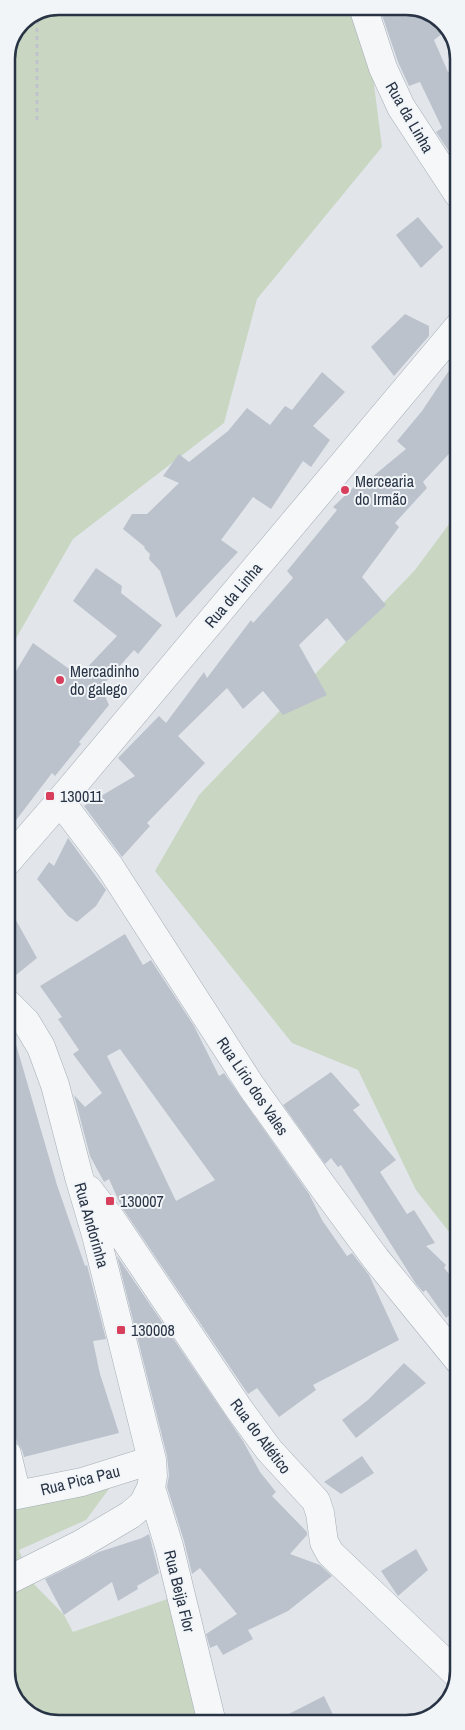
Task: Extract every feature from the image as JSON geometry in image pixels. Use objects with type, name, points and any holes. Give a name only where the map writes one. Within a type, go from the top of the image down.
[{"type":"street","name":"Rua da Linha","points":[[366,15],[383,68],[401,107],[450,182]]},
{"type":"street","name":"Rua da Linha","points":[[15,853],[450,337]]},
{"type":"street","name":"Rua Lírio dos Vales","points":[[60,801],[110,867],[251,1086],[322,1187],[376,1259],[450,1351]]},
{"type":"street","name":"Rua Andorinha","points":[[15,1011],[26,1022],[41,1047],[55,1085],[96,1235],[152,1460]]},
{"type":"street","name":"Rua do Atlético","points":[[79,1177],[112,1220],[254,1429],[274,1456],[316,1502],[320,1513],[324,1542],[330,1553],[450,1667]]},
{"type":"street","name":"Rua Beija Flor","points":[[152,1460],[153,1476],[151,1488],[169,1546],[210,1715]]},
{"type":"street","name":"Rua Pica Pau","points":[[15,1495],[82,1482],[152,1460]]},
{"type":"street","points":[[15,1577],[81,1544],[130,1515],[142,1504],[151,1488]]},
{"type":"path","points":[[37,20],[37,120]]},
{"type":"green space","points":[[59,15],[365,15],[382,147],[257,299],[224,423],[73,539],[15,640],[15,59],[18,42],[22,34],[34,22],[42,18]]},
{"type":"green space","points":[[450,523],[450,1233],[416,1190],[358,1070],[292,1043],[155,871],[199,795],[415,570]]},
{"type":"green space","points":[[114,1482],[86,1520],[19,1550],[30,1580],[64,1615],[73,1632],[173,1597],[195,1715],[56,1715],[34,1708],[24,1698],[17,1685],[15,1672],[15,1511],[42,1497]]},
{"type":"building","points":[[382,15],[409,15],[423,18],[441,32],[442,34],[434,40],[448,72],[450,71],[450,153],[436,132],[442,128],[420,82],[409,86],[398,62]]},
{"type":"building","points":[[418,217],[443,247],[421,268],[396,235]]},
{"type":"building","points":[[405,314],[429,326],[429,336],[394,376],[371,347]]},
{"type":"building","points":[[450,369],[450,453],[423,482],[427,488],[395,523],[399,527],[362,577],[386,605],[346,642],[327,618],[299,645],[327,695],[283,715],[263,691],[243,709],[227,688],[178,736],[205,763],[147,823],[150,826],[122,857],[84,806],[135,776],[118,758],[159,716],[166,723],[204,672],[207,678],[251,620],[253,623],[293,578],[287,571],[337,510],[333,507],[357,484],[360,487],[406,449],[397,441],[422,411]]},
{"type":"building","points":[[322,372],[345,392],[313,426],[330,440],[311,467],[303,461],[271,509],[253,497],[221,540],[238,552],[176,618],[160,571],[149,559],[150,554],[145,547],[123,529],[132,514],[147,514],[179,483],[163,476],[179,454],[189,462],[228,431],[247,408],[270,425],[285,406],[292,410]]},
{"type":"building","points":[[96,568],[122,586],[121,593],[162,625],[138,654],[134,650],[101,687],[109,705],[79,742],[81,744],[55,776],[52,773],[15,822],[15,673],[33,643],[79,676],[117,636],[73,601]]},
{"type":"building","points":[[68,838],[106,890],[96,906],[77,922],[68,916],[37,879],[49,862],[54,866]]},
{"type":"building","points":[[15,918],[37,958],[16,975],[15,974]]},
{"type":"building","points":[[125,934],[143,965],[151,960],[194,1026],[219,1076],[224,1073],[309,1194],[322,1220],[347,1256],[352,1253],[369,1275],[399,1340],[313,1385],[316,1390],[279,1417],[257,1388],[248,1394],[121,1206],[109,1179],[104,1182],[90,1156],[74,1095],[85,1107],[102,1093],[73,1054],[79,1050],[58,1019],[62,1017],[40,986]],"holes":[[[120,1049],[215,1180],[176,1201],[107,1056]]]},
{"type":"building","points":[[15,1041],[57,1185],[85,1266],[87,1265],[106,1339],[93,1341],[100,1374],[119,1433],[24,1457],[15,1435]]},
{"type":"building","points":[[331,1072],[360,1105],[353,1110],[396,1160],[380,1172],[407,1214],[414,1210],[435,1243],[426,1246],[446,1265],[444,1268],[450,1275],[450,1315],[446,1318],[426,1290],[423,1292],[416,1284],[341,1165],[338,1167],[331,1158],[325,1164],[283,1105]]},
{"type":"building","points":[[117,1256],[243,1441],[260,1472],[276,1492],[272,1496],[307,1532],[307,1535],[290,1554],[320,1565],[332,1576],[288,1611],[248,1630],[253,1639],[223,1655],[217,1645],[210,1648],[206,1634],[237,1614],[200,1568],[192,1574],[167,1487],[169,1475],[167,1456]]},
{"type":"building","points":[[404,1363],[426,1383],[356,1438],[342,1420],[368,1400]]},
{"type":"building","points":[[362,1456],[374,1473],[341,1494],[324,1482]]},
{"type":"building","points":[[149,1534],[159,1573],[137,1586],[138,1589],[118,1601],[112,1582],[64,1615],[45,1579],[99,1552]]},
{"type":"building","points":[[416,1549],[428,1570],[398,1596],[381,1571]]},
{"type":"building","points":[[324,1696],[333,1715],[287,1715]]},
{"type":"place","name":"Mercearia do Irmão","points":[[345,490]]},
{"type":"place","name":"Mercadinho do galego","points":[[60,680]]},
{"type":"place","name":"130011","points":[[50,796]]},
{"type":"place","name":"130007","points":[[110,1201]]},
{"type":"place","name":"130008","points":[[121,1330]]}]
